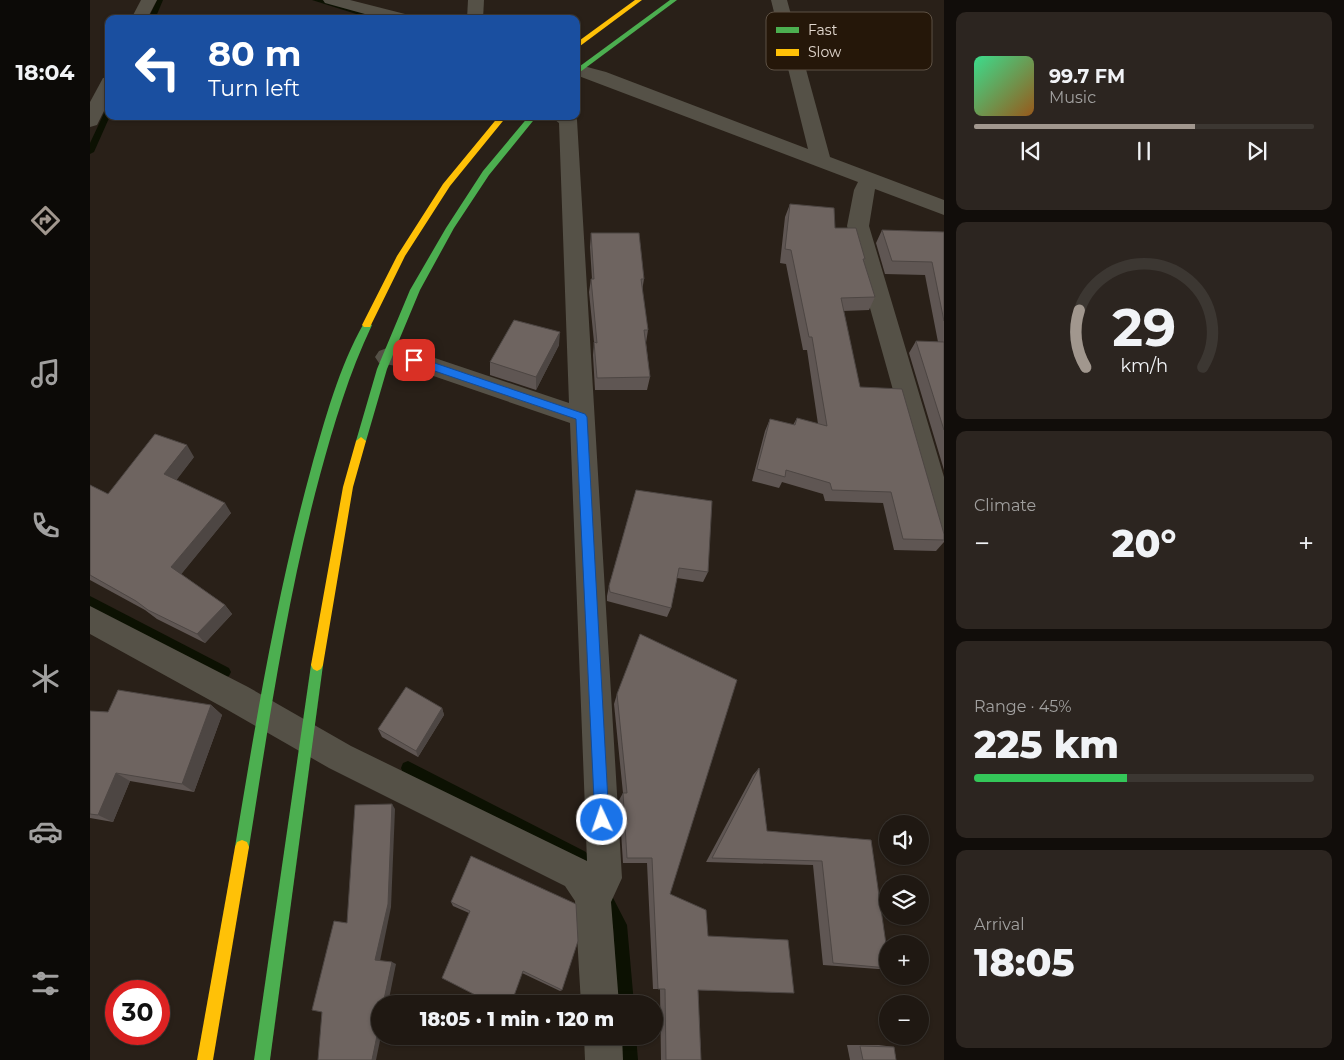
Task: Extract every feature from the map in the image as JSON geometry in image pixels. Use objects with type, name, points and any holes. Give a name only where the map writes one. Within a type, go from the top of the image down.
[{"type":"street","points":[[142,15],[148,0]]},
{"type":"street","points":[[331,0],[405,15]]},
{"type":"street","points":[[475,15],[476,0]]},
{"type":"street","points":[[580,44],[639,0]]},
{"type":"street","points":[[580,69],[674,0]]},
{"type":"street","points":[[797,70],[821,160]]},
{"type":"street","points":[[580,72],[600,76],[821,160],[866,184],[944,208]]},
{"type":"street","points":[[90,121],[105,90]]},
{"type":"street","points":[[205,1060],[264,713],[296,542],[319,457],[346,371],[379,296],[409,241],[440,193],[474,146],[499,120]]},
{"type":"street","points":[[262,1060],[317,666],[348,487],[382,369],[415,290],[450,228],[486,173],[530,120]]},
{"type":"street","points":[[568,120],[582,417],[600,995]]},
{"type":"street","points":[[866,184],[858,226],[944,522]]},
{"type":"street","points":[[387,357],[414,360],[582,417]]},
{"type":"street","points":[[90,620],[264,713],[340,757],[577,874],[586,885],[598,890]]},
{"type":"street","points":[[603,1045],[604,1060]]},
{"type":"building","points":[[790,204],[834,208],[835,228],[856,228],[875,297],[841,298],[860,387],[902,389],[944,534],[944,540],[903,539],[891,492],[832,490],[830,483],[786,470],[785,477],[757,469],[770,419],[795,425],[797,418],[827,426],[812,337],[809,337],[791,250],[785,249]]},
{"type":"building","points":[[882,230],[944,232],[944,321],[932,262],[892,261]]},
{"type":"building","points":[[591,233],[639,233],[644,279],[641,279],[648,330],[644,330],[650,377],[597,378],[594,342],[597,343],[591,279],[594,279]]},
{"type":"building","points":[[514,320],[560,332],[536,377],[490,362]]},
{"type":"building","points":[[916,341],[944,342],[944,430]]},
{"type":"building","points":[[155,434],[187,445],[164,474],[225,503],[171,567],[225,605],[197,634],[148,610],[136,601],[90,575],[90,485],[108,494]]},
{"type":"building","points":[[636,490],[712,501],[708,572],[679,568],[671,608],[610,592],[609,586]]},
{"type":"building","points":[[640,634],[737,680],[670,894],[706,910],[708,936],[788,940],[794,993],[698,990],[701,1060],[666,1060],[665,989],[658,989],[652,858],[627,858],[623,793],[627,793],[617,694]]},
{"type":"building","points":[[406,687],[442,708],[416,751],[378,729]]},
{"type":"building","points":[[118,690],[211,705],[182,784],[116,773],[98,815],[90,814],[90,711],[108,712]]},
{"type":"building","points":[[759,768],[767,831],[871,840],[879,896],[879,925],[883,925],[885,935],[879,935],[879,967],[833,963],[822,861],[712,858]]},
{"type":"building","points":[[392,804],[388,904],[375,960],[392,962],[385,995],[371,995],[371,1045],[375,1045],[372,1060],[318,1060],[322,1012],[312,1010],[334,921],[347,923],[355,805]]},
{"type":"building","points":[[471,856],[576,904],[578,941],[562,990],[523,971],[514,995],[475,995],[442,978],[470,911],[451,902]]},
{"type":"building","points":[[860,1046],[894,1047],[896,1060],[863,1060]]},
{"type":"waterway","points":[[153,15],[160,0]]},
{"type":"waterway","points":[[315,0],[366,15]]},
{"type":"waterway","points":[[90,152],[105,120]]},
{"type":"waterway","points":[[90,601],[225,672]]},
{"type":"waterway","points":[[408,768],[581,857],[589,871]]},
{"type":"waterway","points":[[605,897],[620,925],[625,995]]},
{"type":"waterway","points":[[629,1045],[630,1060]]},
{"type":"traffic: fast","points":[[580,70],[674,0]]},
{"type":"traffic: fast","points":[[361,441],[382,369],[415,290],[450,228],[486,173],[530,120]]},
{"type":"traffic: fast","points":[[242,847],[267,698],[296,550],[321,453],[336,404],[353,356],[367,325]]},
{"type":"traffic: fast","points":[[262,1060],[317,665]]},
{"type":"traffic: slow","points":[[580,44],[639,0]]},
{"type":"traffic: slow","points":[[367,325],[401,256],[447,184],[500,120]]},
{"type":"traffic: slow","points":[[317,665],[348,487],[361,441]]},
{"type":"traffic: slow","points":[[205,1060],[242,847]]},
{"type":"route","points":[[414,360],[582,417],[602,820]]}]
